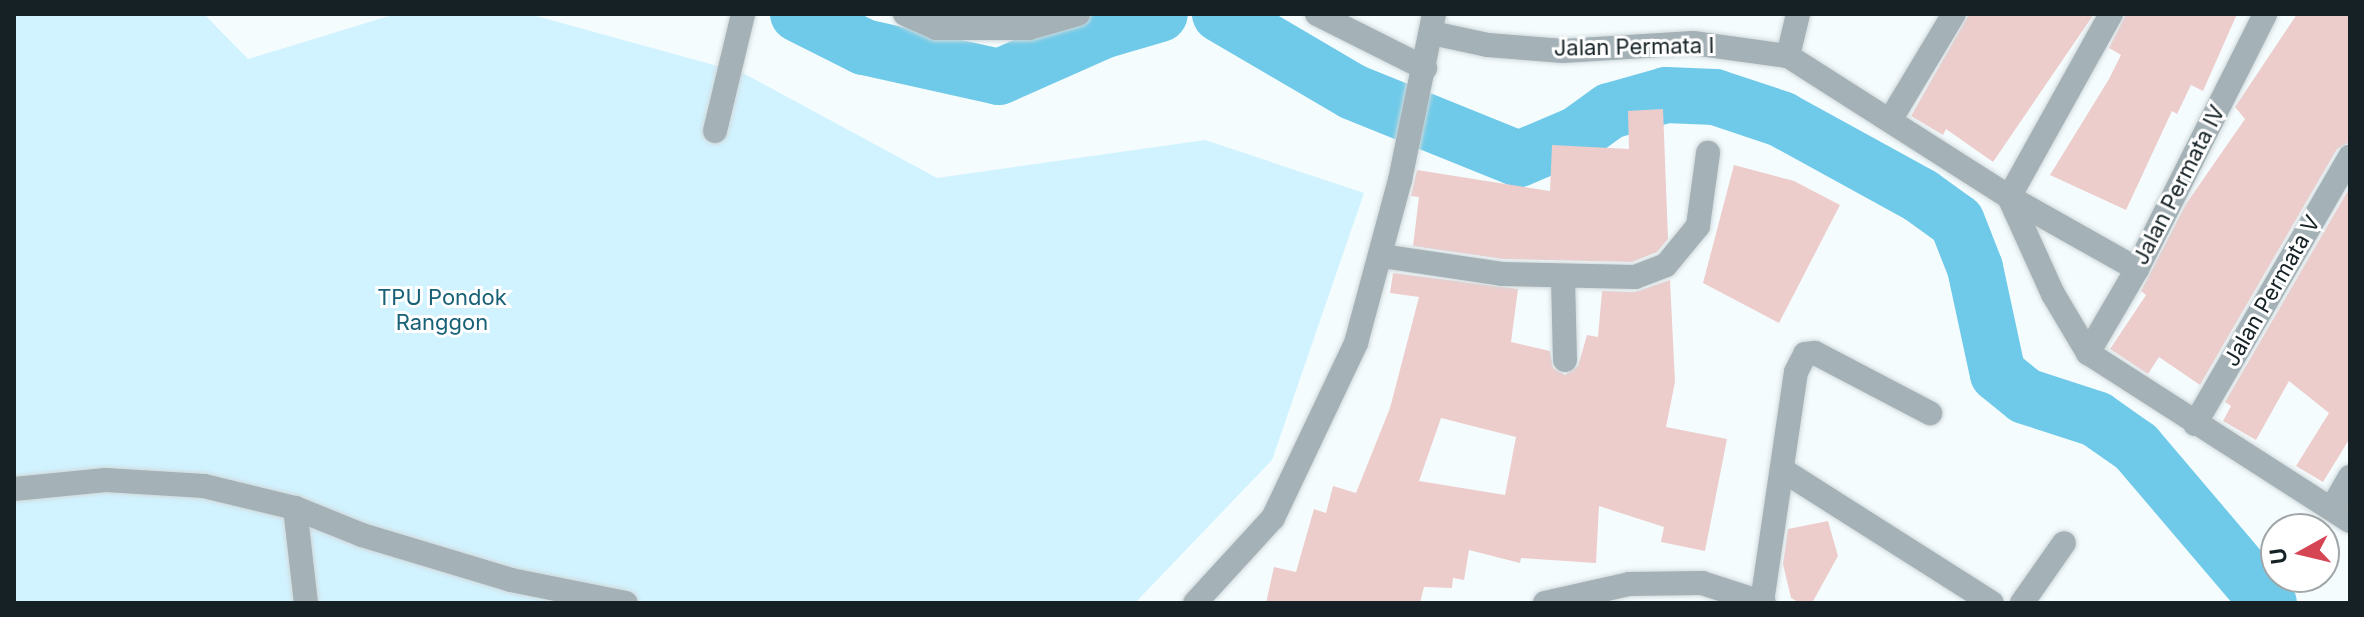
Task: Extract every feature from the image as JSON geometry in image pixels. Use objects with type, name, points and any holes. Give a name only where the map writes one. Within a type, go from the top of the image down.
[{"type":"street","points":[[715,131],[743,14]]},
{"type":"street","points":[[905,14],[936,28],[1029,28],[1078,14]]},
{"type":"street","points":[[1317,14],[1424,76]]},
{"type":"street","points":[[1788,56],[1798,14]]},
{"type":"street","points":[[1892,117],[1954,14]]},
{"type":"street","points":[[2111,14],[2009,197],[2053,294],[2088,353],[2195,424],[2341,514],[2350,477]]},
{"type":"street","name":"Jalan Permata IV","points":[[2088,353],[2137,269],[2265,14]]},
{"type":"street","points":[[1195,603],[1273,518],[1356,343],[1382,256],[1424,76],[1433,23]]},
{"type":"street","name":"Jalan Permata I","points":[[1433,23],[1563,51],[1693,43],[1788,56],[1892,117],[2009,197],[2137,269]]},
{"type":"street","points":[[1382,256],[1563,278],[1635,277],[1666,265],[1698,226],[1708,153]]},
{"type":"street","name":"Jalan Permata V","points":[[2195,424],[2350,157]]},
{"type":"street","points":[[1563,278],[1565,360]]},
{"type":"street","points":[[1545,603],[1629,584],[1702,583],[1763,602],[1796,372],[1805,354],[1815,353],[1930,413]]},
{"type":"street","points":[[1784,471],[1992,603]]},
{"type":"street","points":[[14,489],[106,480],[204,486],[295,508],[362,535],[511,580],[626,603]]},
{"type":"street","points":[[295,508],[306,603]]},
{"type":"street","points":[[2022,603],[2064,543]]},
{"type":"green space","name":"TPU Pondok Ranggon","points":[[14,14],[204,14],[248,59],[392,15],[529,14],[743,73],[937,178],[1205,140],[1364,193],[1272,460],[1135,603],[14,603]]},
{"type":"building","points":[[1969,14],[2094,14],[1993,162],[1946,129],[1943,135],[1911,116]]},
{"type":"building","points":[[2126,14],[2237,14],[2203,91],[2191,85],[2177,114],[2172,111],[2126,210],[2050,175],[2121,55],[2109,48]]},
{"type":"building","points":[[2297,14],[2350,14],[2350,142],[2337,149],[2200,385],[2159,357],[2148,374],[2110,349],[2146,295],[2141,291],[2186,204],[2245,119],[2235,107]]},
{"type":"building","points":[[1663,109],[1668,239],[1657,252],[1632,262],[1503,259],[1413,246],[1419,197],[1411,196],[1417,170],[1550,191],[1552,145],[1629,149],[1628,111]]},
{"type":"building","points":[[1734,165],[1794,181],[1840,205],[1779,323],[1703,283]]},
{"type":"building","points":[[2350,187],[2350,438],[2323,482],[2296,466],[2329,413],[2289,381],[2256,440],[2223,421],[2231,406],[2225,402]]},
{"type":"building","points":[[1393,273],[1518,289],[1511,342],[1550,351],[1553,368],[1565,375],[1578,366],[1587,335],[1598,337],[1602,291],[1635,292],[1670,280],[1675,382],[1666,427],[1727,439],[1705,551],[1661,542],[1664,527],[1599,506],[1596,563],[1521,558],[1520,563],[1469,550],[1464,580],[1453,578],[1452,588],[1424,587],[1420,603],[1266,603],[1274,567],[1296,572],[1314,509],[1326,513],[1333,486],[1356,493],[1390,408],[1419,297],[1390,293]],"holes":[[[1441,418],[1516,437],[1505,495],[1419,481]]]},
{"type":"building","points":[[1828,521],[1838,556],[1812,603],[1800,603],[1791,598],[1783,564],[1788,529]]},
{"type":"waterway","points":[[798,14],[864,47],[999,77],[1105,30],[1160,14]]},
{"type":"waterway","points":[[1220,14],[1353,92],[1519,159],[1578,134],[1610,111],[1666,95],[1715,97],[1781,119],[1921,196],[1957,222],[1975,268],[1998,374],[2025,396],[2096,419],[2136,447],[2269,603]]}]
